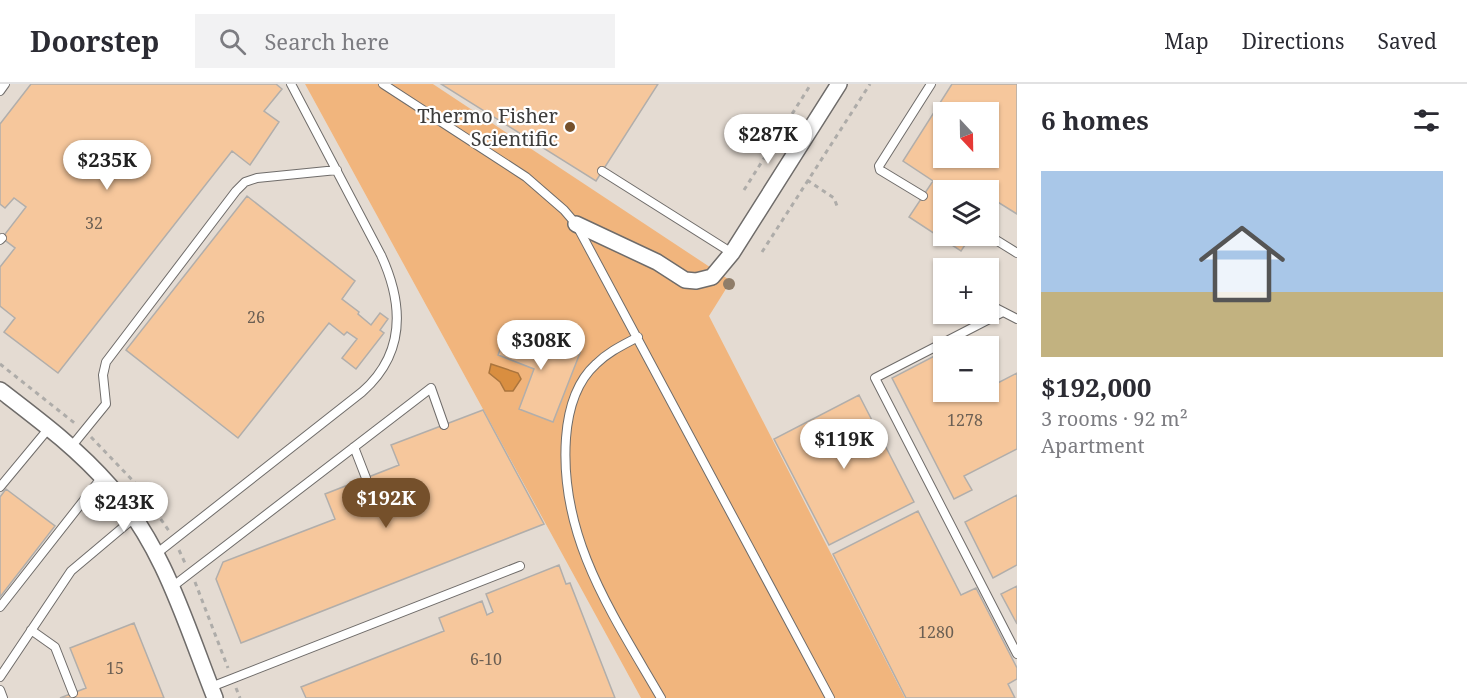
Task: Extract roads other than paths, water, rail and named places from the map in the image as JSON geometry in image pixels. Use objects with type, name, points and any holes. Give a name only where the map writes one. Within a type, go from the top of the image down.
[{"type":"street","points":[[576,224],[657,262],[685,280],[696,281],[712,277],[728,258],[839,84]]},
{"type":"street","points":[[0,390],[71,447],[102,477],[134,518],[156,554],[172,587],[213,692]]},
{"type":"lane","points":[[0,91],[5,84]]},
{"type":"lane","points":[[156,554],[362,393],[388,363],[396,323],[394,284],[291,84]]},
{"type":"lane","points":[[383,84],[526,177],[564,210],[576,224],[830,698]]},
{"type":"lane","points":[[923,196],[880,170],[879,166],[931,84]]},
{"type":"lane","points":[[71,447],[106,404],[103,375],[106,362],[236,191],[245,182],[257,178],[337,170]]},
{"type":"lane","points":[[602,171],[728,258]]},
{"type":"lane","points":[[999,241],[1017,252]]},
{"type":"lane","points":[[999,310],[1017,320]]},
{"type":"lane","points":[[1003,312],[875,378],[1017,654]]},
{"type":"lane","points":[[638,337],[610,352],[594,365],[579,386],[569,410],[565,461],[571,516],[590,572],[661,698]]},
{"type":"lane","points":[[172,587],[431,388],[444,425]]},
{"type":"lane","points":[[0,487],[49,428]]},
{"type":"lane","points":[[354,447],[366,478]]},
{"type":"lane","points":[[0,607],[102,477]]},
{"type":"lane","points":[[0,677],[76,565],[134,518]]},
{"type":"lane","points":[[213,692],[520,566]]},
{"type":"lane","points":[[31,630],[55,647],[73,693]]},
{"type":"lane","points":[[0,690],[3,698]]},
{"type":"place","name":"Thermo Fisher Scientific","points":[[570,127]]}]
